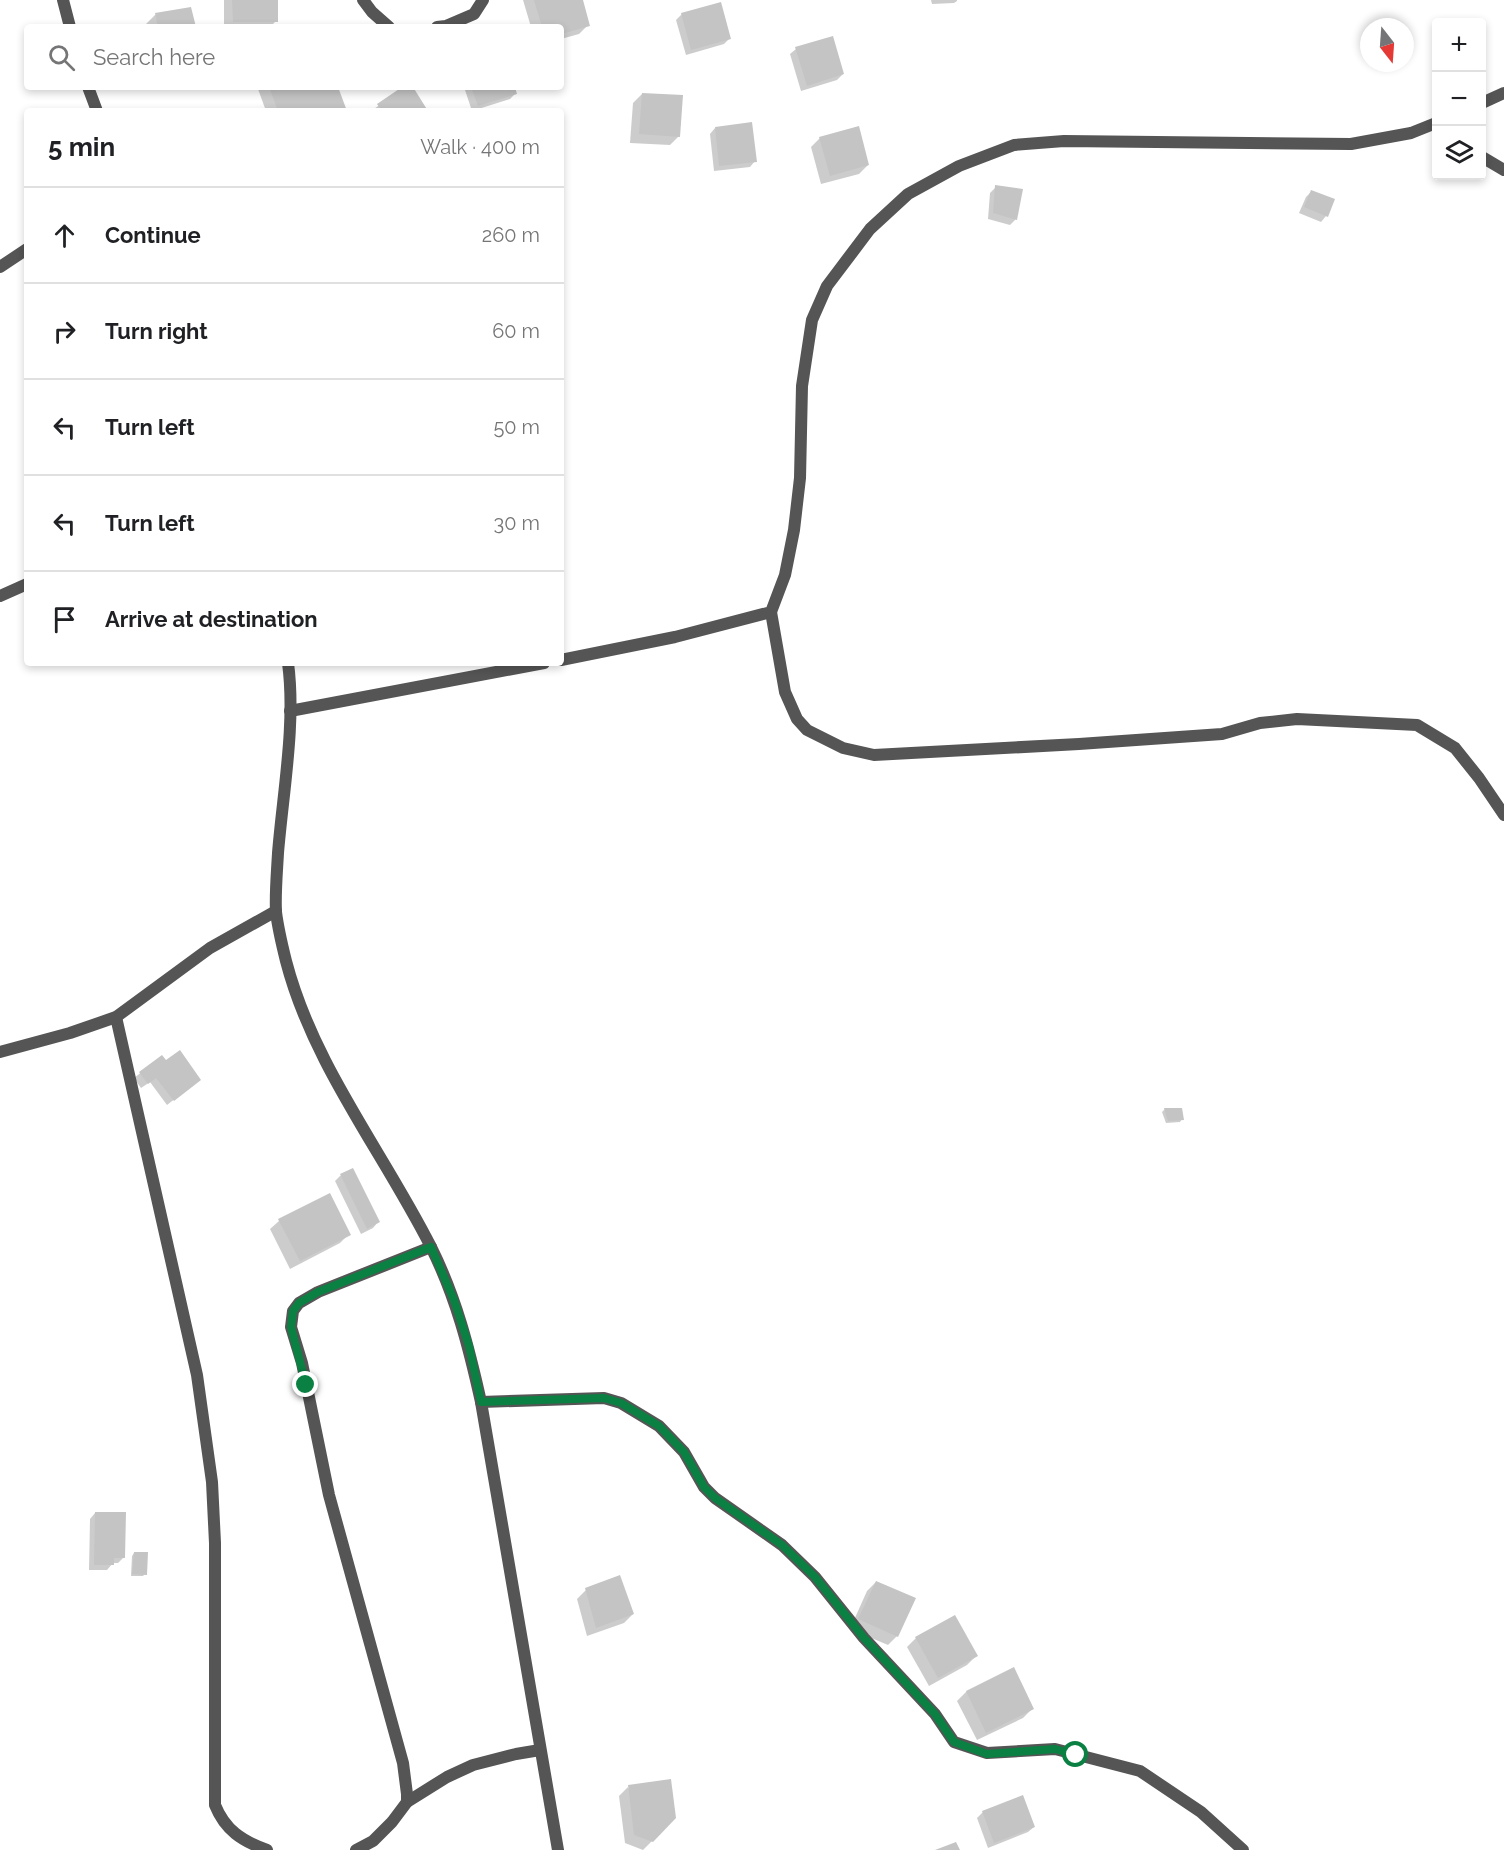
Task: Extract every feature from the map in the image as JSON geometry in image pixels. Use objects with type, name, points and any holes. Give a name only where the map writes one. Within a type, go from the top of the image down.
[{"type":"street","points":[[63,0],[69,24]]},
{"type":"street","points":[[363,0],[386,24]]},
{"type":"street","points":[[451,24],[474,14],[483,0]]},
{"type":"street","points":[[89,90],[96,108]]},
{"type":"street","points":[[1486,101],[1504,93]]},
{"type":"street","points":[[1432,128],[1351,144],[1064,141],[1014,145],[959,166],[908,194],[870,229],[827,286],[812,320],[802,386],[800,478],[794,530],[785,575],[771,612],[785,692],[797,719],[807,729],[843,748],[874,755],[1079,744],[1222,734],[1260,723],[1297,719],[1417,725],[1455,748],[1504,815]]},
{"type":"street","points":[[1486,159],[1504,170]]},
{"type":"street","points":[[0,267],[24,251]]},
{"type":"street","points":[[0,596],[24,585]]},
{"type":"street","points":[[564,659],[675,637],[771,612]]},
{"type":"street","points":[[288,666],[290,711],[276,911],[286,961],[306,1020],[346,1099],[431,1247],[454,1300],[469,1346],[481,1402],[558,1850]]},
{"type":"street","points":[[290,711],[528,666]]},
{"type":"street","points":[[0,1052],[70,1034],[116,1017],[210,948],[276,911]]},
{"type":"street","points":[[116,1017],[197,1374],[212,1482],[215,1543],[215,1805],[221,1820],[237,1835],[267,1850]]},
{"type":"street","points":[[406,1802],[407,1794],[402,1763],[329,1495],[302,1363],[291,1327],[293,1311],[299,1303],[318,1292],[431,1247]]},
{"type":"street","points":[[481,1402],[604,1398],[621,1403],[644,1416],[659,1426],[684,1452],[704,1487],[715,1498],[782,1545],[815,1577],[864,1638],[935,1714],[954,1742],[987,1754],[1055,1749],[1140,1771],[1201,1812],[1243,1850]]},
{"type":"street","points":[[356,1850],[373,1840],[392,1822],[406,1802],[447,1777],[473,1765],[540,1750]]},
{"type":"building","points":[[232,0],[278,0],[278,22],[233,22]]},
{"type":"building","points":[[534,0],[583,0],[590,26],[564,33],[564,24],[541,24]]},
{"type":"building","points":[[721,2],[731,39],[691,50],[681,13]]},
{"type":"building","points":[[191,7],[195,24],[157,24],[155,13]]},
{"type":"building","points":[[833,36],[844,74],[807,86],[795,47]]},
{"type":"building","points":[[270,90],[339,90],[346,108],[277,108]]},
{"type":"building","points":[[398,90],[415,90],[426,108],[380,108],[377,104]]},
{"type":"building","points":[[472,90],[516,90],[517,94],[478,106]]},
{"type":"building","points":[[642,93],[683,95],[680,137],[639,134]]},
{"type":"building","points":[[752,122],[757,162],[719,166],[715,127]]},
{"type":"building","points":[[859,126],[869,165],[830,176],[819,137]]},
{"type":"building","points":[[995,185],[1023,189],[1017,220],[993,213]]},
{"type":"building","points":[[1311,190],[1335,199],[1328,217],[1304,207]]},
{"type":"building","points":[[180,1050],[201,1080],[174,1101],[156,1078],[148,1084],[139,1072],[162,1055],[166,1060]]},
{"type":"building","points":[[1164,1108],[1182,1108],[1184,1120],[1168,1121]]},
{"type":"building","points":[[353,1168],[380,1222],[367,1229],[340,1174]]},
{"type":"building","points":[[330,1193],[351,1235],[300,1261],[278,1219]]},
{"type":"building","points":[[95,1512],[126,1512],[125,1558],[114,1558],[114,1565],[94,1565]]},
{"type":"building","points":[[134,1552],[148,1552],[147,1575],[132,1574]]},
{"type":"building","points":[[620,1575],[634,1614],[596,1628],[585,1588]]},
{"type":"building","points":[[876,1581],[916,1598],[898,1637],[858,1619]]},
{"type":"building","points":[[955,1615],[978,1656],[938,1678],[915,1637]]},
{"type":"building","points":[[1014,1667],[1034,1709],[986,1733],[966,1691]]},
{"type":"building","points":[[671,1779],[676,1818],[653,1842],[634,1835],[628,1785]]},
{"type":"building","points":[[1023,1795],[1035,1827],[994,1843],[982,1811]]},
{"type":"building","points":[[956,1842],[960,1850],[935,1850]]},
{"type":"route","points":[[306,1385],[291,1327],[293,1311],[299,1303],[318,1292],[431,1247],[454,1300],[469,1346],[481,1402],[604,1398],[621,1403],[644,1416],[659,1426],[684,1452],[704,1487],[715,1498],[782,1545],[815,1577],[864,1638],[935,1714],[954,1742],[987,1754],[1055,1749],[1076,1755]]}]
